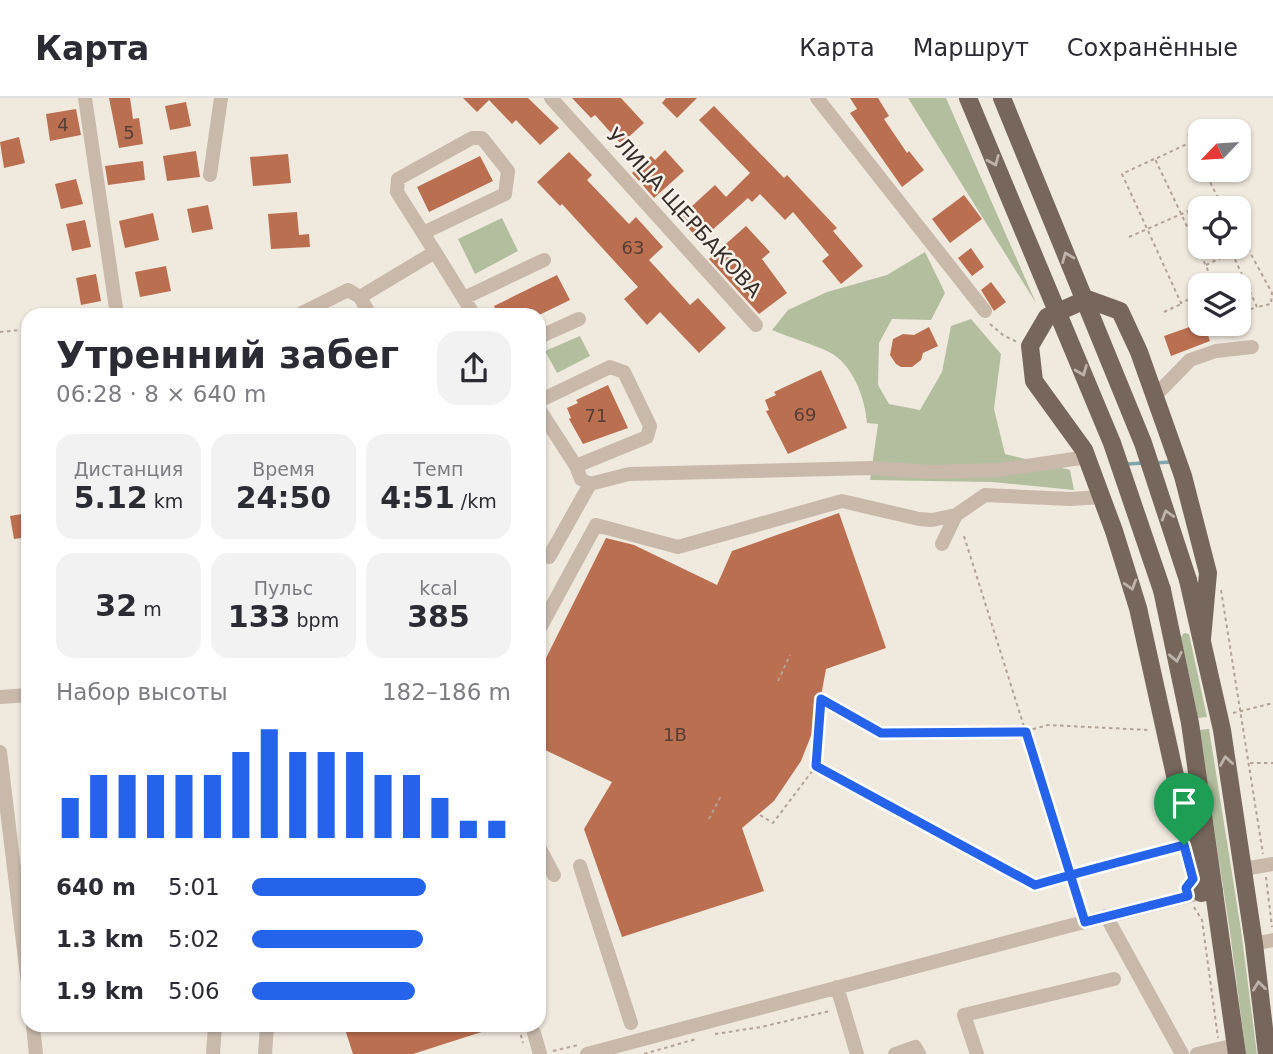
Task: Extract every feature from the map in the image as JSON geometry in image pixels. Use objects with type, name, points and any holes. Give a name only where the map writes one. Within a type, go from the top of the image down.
[{"type":"main road","points":[[968,98],[1116,453],[1162,590],[1190,723],[1201,893]]},
{"type":"main road","points":[[1002,98],[1143,443],[1188,580],[1219,717],[1254,943],[1267,1054]]},
{"type":"main road","points":[[1202,639],[1208,573],[1174,449],[1139,352],[1120,311],[1087,299],[1047,317],[1030,346],[1034,382],[1084,450],[1138,608],[1201,893],[1230,1049]]},
{"type":"street","points":[[85,98],[116,308]]},
{"type":"street","points":[[210,175],[221,98]]},
{"type":"street","name":"УЛИЦА ЩЕРБАКОВА","points":[[551,98],[756,325]]},
{"type":"street","points":[[817,98],[985,311]]},
{"type":"street","points":[[423,233],[505,194],[508,171],[482,138],[472,138],[398,178],[397,192],[470,308]]},
{"type":"street","points":[[360,297],[435,252]]},
{"type":"street","points":[[464,298],[544,260]]},
{"type":"street","points":[[312,308],[348,290],[360,297],[366,308]]},
{"type":"street","points":[[546,334],[579,319]]},
{"type":"street","points":[[1155,396],[1190,360],[1216,351],[1252,347]]},
{"type":"street","points":[[546,398],[610,367],[624,372],[650,426],[647,437],[576,466]]},
{"type":"street","points":[[546,420],[576,466],[580,479],[590,484],[629,474],[871,468],[930,472],[999,470],[1087,457]]},
{"type":"street","points":[[548,557],[590,484]]},
{"type":"street","points":[[546,617],[596,525],[678,547],[842,500],[932,520],[957,515],[985,495],[1070,499],[1102,497]]},
{"type":"street","points":[[942,544],[957,515]]},
{"type":"street","points":[[0,697],[21,696]]},
{"type":"street","points":[[0,752],[21,926]]},
{"type":"street","points":[[546,860],[554,875]]},
{"type":"street","points":[[1243,869],[1269,865]]},
{"type":"street","points":[[580,866],[631,1023]]},
{"type":"street","points":[[587,1054],[605,1052],[837,987],[1201,893]]},
{"type":"street","points":[[1106,916],[1182,1054]]},
{"type":"street","points":[[1254,943],[1273,940]]},
{"type":"street","points":[[977,1054],[964,1014],[1114,979]]},
{"type":"street","points":[[837,987],[857,1054]]},
{"type":"street","points":[[34,1032],[37,1054]]},
{"type":"street","points":[[213,1054],[215,1032]]},
{"type":"street","points":[[265,1054],[267,1032]]},
{"type":"street","points":[[534,1033],[540,1054]]},
{"type":"street","points":[[895,1054],[915,1047],[919,1054]]},
{"type":"street","points":[[1197,1054],[1230,1049]]},
{"type":"path","points":[[1181,303],[1122,174],[1188,143]]},
{"type":"path","points":[[1155,159],[1209,273]]},
{"type":"path","points":[[1129,237],[1188,211]]},
{"type":"path","points":[[1251,254],[1272,293],[1272,304],[1251,309]]},
{"type":"path","points":[[1205,265],[1218,259]]},
{"type":"path","points":[[1235,259],[1257,307]]},
{"type":"path","points":[[1164,312],[1188,300]]},
{"type":"path","points":[[985,311],[990,323],[1003,335],[1025,345]]},
{"type":"path","points":[[0,332],[21,330]]},
{"type":"path","points":[[964,536],[1085,922]]},
{"type":"path","points":[[1220,584],[1248,763],[1269,865],[1273,931]]},
{"type":"path","points":[[778,681],[790,655]]},
{"type":"path","points":[[760,815],[773,823],[816,766],[821,699],[881,733],[1026,732],[1048,724],[1144,731]]},
{"type":"path","points":[[1239,711],[1273,703]]},
{"type":"path","points":[[1248,763],[1273,763]]},
{"type":"path","points":[[816,766],[1035,885],[1189,844]]},
{"type":"path","points":[[709,820],[721,796]]},
{"type":"path","points":[[1201,893],[1202,920],[1230,1049]]},
{"type":"path","points":[[710,1034],[761,1027],[843,1009]]},
{"type":"path","points":[[643,1054],[698,1038]]},
{"type":"green space","points":[[908,98],[946,98],[1036,303]]},
{"type":"green space","points":[[502,218],[518,251],[475,274],[458,239]]},
{"type":"green space","points":[[925,252],[945,293],[931,320],[892,319],[879,343],[878,385],[889,404],[920,410],[942,372],[951,326],[971,319],[1001,354],[994,409],[1005,454],[1070,470],[1074,490],[992,482],[870,480],[878,424],[867,423],[864,403],[851,373],[829,352],[772,330],[788,310],[827,292],[887,275]]},
{"type":"green space","points":[[580,336],[590,356],[557,373],[546,351]]},
{"type":"green space","points":[[1184,633],[1189,634],[1207,717],[1198,718],[1181,637]]},
{"type":"green space","points":[[1209,729],[1241,930],[1257,1054],[1246,1054],[1199,730]]},
{"type":"building","points":[[109,98],[130,98],[133,119],[139,118],[143,144],[119,148]]},
{"type":"building","points":[[463,98],[528,98],[559,128],[540,145],[516,120],[512,124],[489,100],[477,112]]},
{"type":"building","points":[[572,98],[621,98],[644,123],[621,144],[595,115],[591,118]]},
{"type":"building","points":[[666,98],[697,98],[677,118],[662,103]]},
{"type":"building","points":[[850,98],[878,98],[889,116],[884,119],[907,153],[909,151],[924,170],[902,187],[850,113],[857,109]]},
{"type":"building","points":[[186,102],[191,126],[170,130],[165,106]]},
{"type":"building","points":[[714,106],[784,178],[787,175],[837,228],[833,231],[863,266],[841,284],[822,261],[829,255],[793,212],[785,220],[760,194],[752,202],[748,198],[700,241],[679,218],[715,185],[726,197],[750,173],[699,120]]},
{"type":"building","points":[[76,109],[81,135],[50,141],[46,114]]},
{"type":"building","points":[[19,137],[25,163],[4,168],[0,142]]},
{"type":"building","points":[[665,150],[684,171],[654,198],[632,173],[651,156],[655,160]]},
{"type":"building","points":[[196,151],[200,177],[167,181],[163,156]]},
{"type":"building","points":[[569,152],[592,175],[587,180],[629,224],[636,217],[663,247],[649,260],[690,305],[698,298],[726,328],[699,353],[660,312],[647,325],[624,299],[638,287],[562,204],[560,206],[537,182]]},
{"type":"building","points":[[288,154],[291,183],[253,186],[250,157]]},
{"type":"building","points":[[480,156],[493,181],[429,212],[417,187]]},
{"type":"building","points":[[143,161],[145,180],[108,185],[105,166]]},
{"type":"building","points":[[76,179],[83,204],[61,209],[55,184]]},
{"type":"building","points":[[964,195],[982,219],[950,243],[932,219]]},
{"type":"building","points":[[208,205],[213,229],[192,233],[187,209]]},
{"type":"building","points":[[297,212],[299,235],[309,234],[310,247],[271,249],[268,214]]},
{"type":"building","points":[[153,213],[159,240],[125,248],[119,221]]},
{"type":"building","points":[[85,220],[91,247],[72,251],[66,224]]},
{"type":"building","points":[[746,226],[770,252],[762,259],[787,293],[759,314],[709,259]]},
{"type":"building","points":[[971,248],[984,267],[972,276],[958,258]]},
{"type":"building","points":[[166,266],[171,291],[140,297],[135,272]]},
{"type":"building","points":[[96,274],[101,301],[81,305],[76,278]]},
{"type":"building","points":[[557,275],[570,300],[546,312],[546,308],[494,306]]},
{"type":"building","points":[[991,282],[1006,302],[994,311],[981,290]]},
{"type":"building","points":[[929,327],[938,346],[923,353],[921,360],[912,367],[896,364],[890,355],[893,339],[903,334],[914,335]]},
{"type":"building","points":[[1188,328],[1188,336],[1208,336],[1210,341],[1171,356],[1164,336]]},
{"type":"building","points":[[821,370],[847,428],[788,454],[766,411],[769,410],[765,400],[776,395],[774,392]]},
{"type":"building","points":[[608,385],[628,428],[583,444],[569,419],[571,418],[567,408],[578,403],[576,400]]},
{"type":"building","points":[[839,513],[886,648],[826,669],[816,723],[801,761],[774,801],[742,828],[764,891],[622,937],[584,829],[612,782],[546,750],[546,658],[606,538],[634,545],[717,585],[732,551]]},
{"type":"building","points":[[21,514],[21,538],[14,539],[10,516]]},
{"type":"building","points":[[346,1032],[481,1032],[413,1054],[353,1054]]},
{"type":"waterway","points":[[1155,463],[1170,462]]},
{"type":"waterway","points":[[1127,464],[1144,463]]},
{"type":"route","points":[[1184,845],[1071,875],[1047,881],[1035,885],[816,766],[821,699],[881,733],[1026,732],[1071,875],[1085,922],[1188,896],[1186,888],[1193,879],[1184,845]]}]
